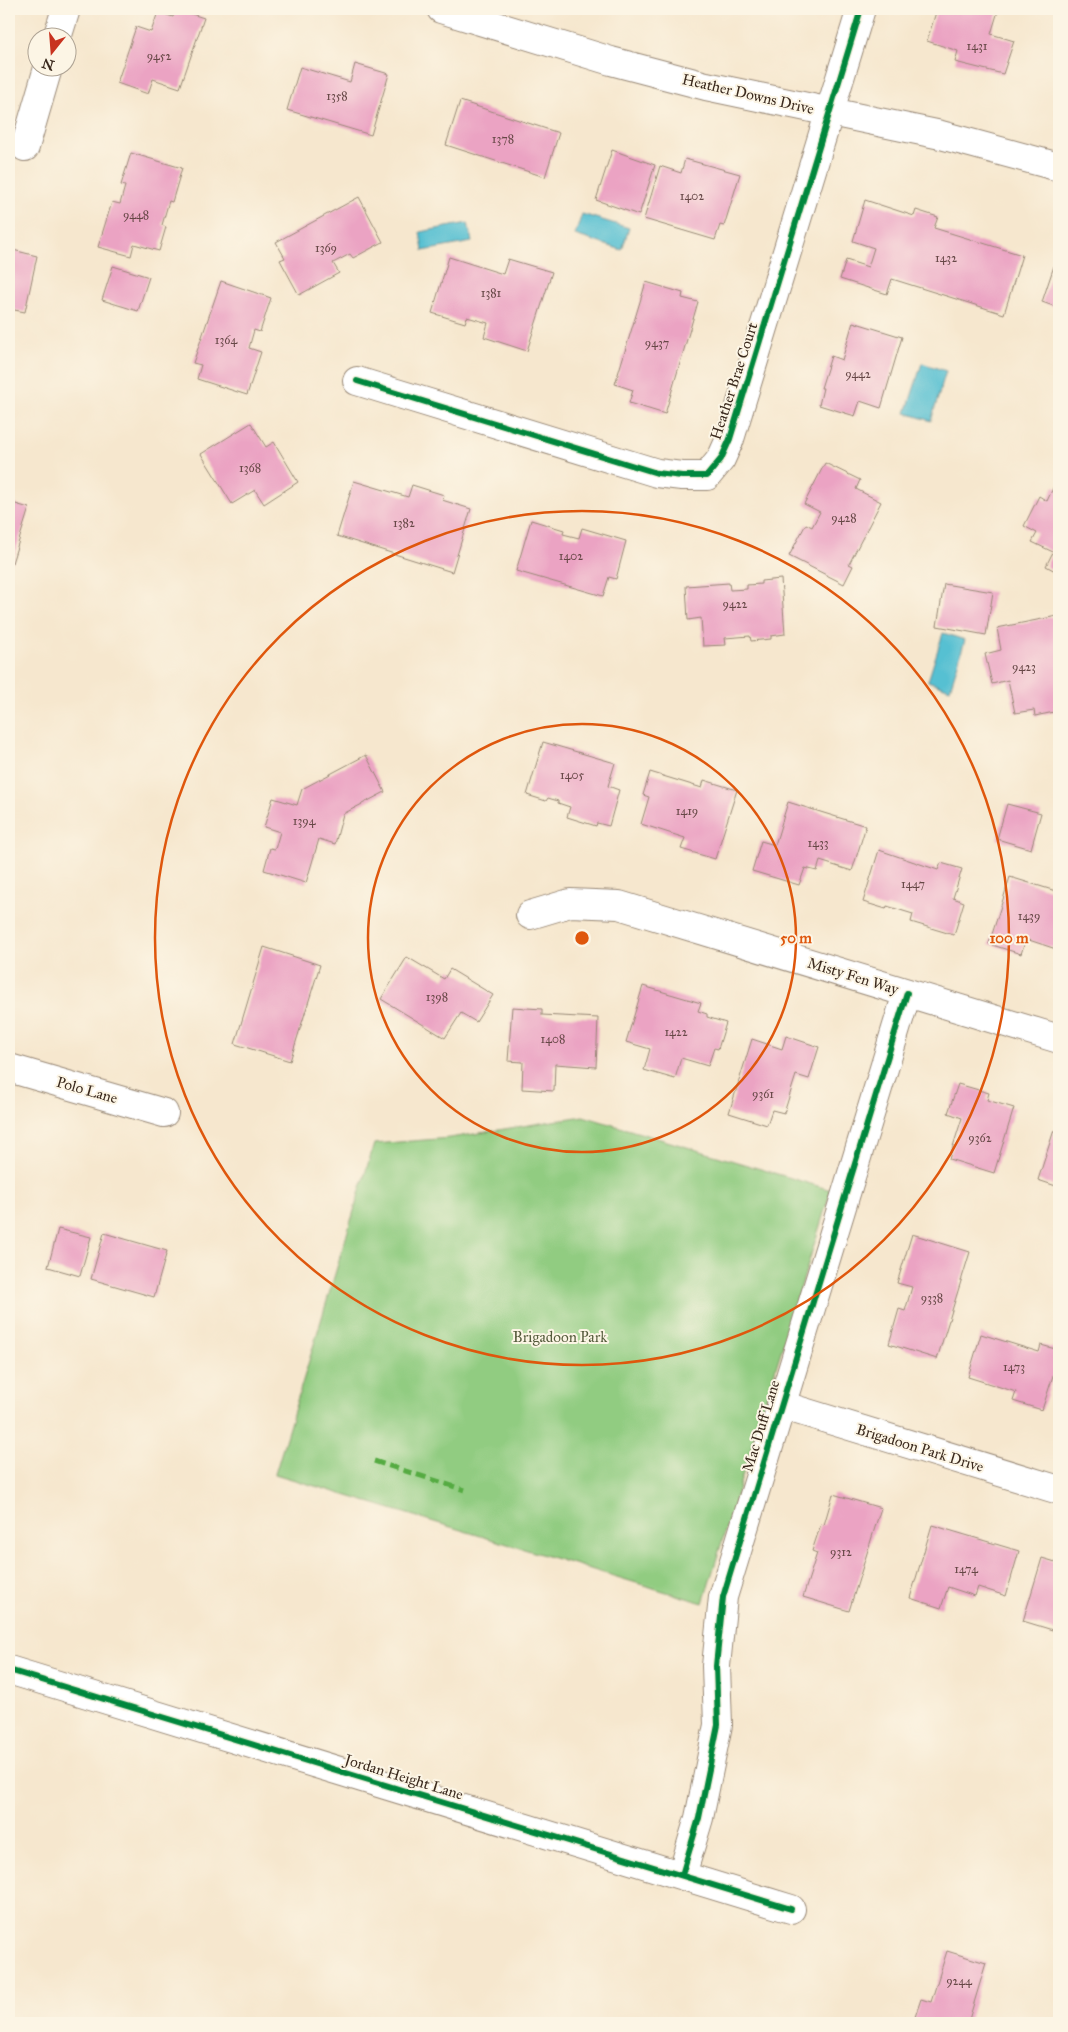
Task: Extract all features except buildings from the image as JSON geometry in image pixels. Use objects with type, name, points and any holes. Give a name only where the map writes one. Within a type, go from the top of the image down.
[{"type":"street","points":[[60,28],[66,9]]},
{"type":"street","name":"Heather Downs Drive","points":[[441,9],[611,61],[706,86],[941,135],[1059,167]]},
{"type":"street","points":[[829,113],[861,9]]},
{"type":"street","points":[[25,146],[45,78]]},
{"type":"street","name":"Heather Brae Court","points":[[357,381],[657,473],[707,476],[721,459],[730,439],[829,113]]},
{"type":"street","name":"Misty Fen Way","points":[[530,915],[570,902],[619,905],[1059,1039]]},
{"type":"street","name":"Mac Duff Lane","points":[[682,1875],[699,1818],[718,1725],[716,1666],[723,1597],[907,993]]},
{"type":"street","name":"Polo Lane","points":[[9,1068],[164,1113]]},
{"type":"street","name":"Brigadoon Park Drive","points":[[781,1405],[1059,1490]]},
{"type":"street","name":"Jordan Height Lane","points":[[9,1670],[791,1909]]},
{"type":"green space","name":"Brigadoon Park","points":[[583,1116],[831,1190],[703,1603],[275,1474],[374,1144],[450,1138]]},
{"type":"water","points":[[582,214],[629,228],[622,250],[575,235]]},
{"type":"water","points":[[468,223],[472,242],[423,251],[420,232]]},
{"type":"water","points":[[922,363],[946,371],[931,421],[906,413]]},
{"type":"water","points":[[943,633],[965,640],[950,689],[928,681]]},
{"type":"marked path","points":[[374,1461],[465,1490]]},
{"type":"cycle path","points":[[357,381],[657,473],[707,476],[721,459],[730,439],[861,9]]},
{"type":"cycle path","points":[[682,1875],[699,1818],[718,1725],[716,1666],[723,1597],[907,993]]},
{"type":"cycle path","points":[[9,1670],[791,1909]]}]
